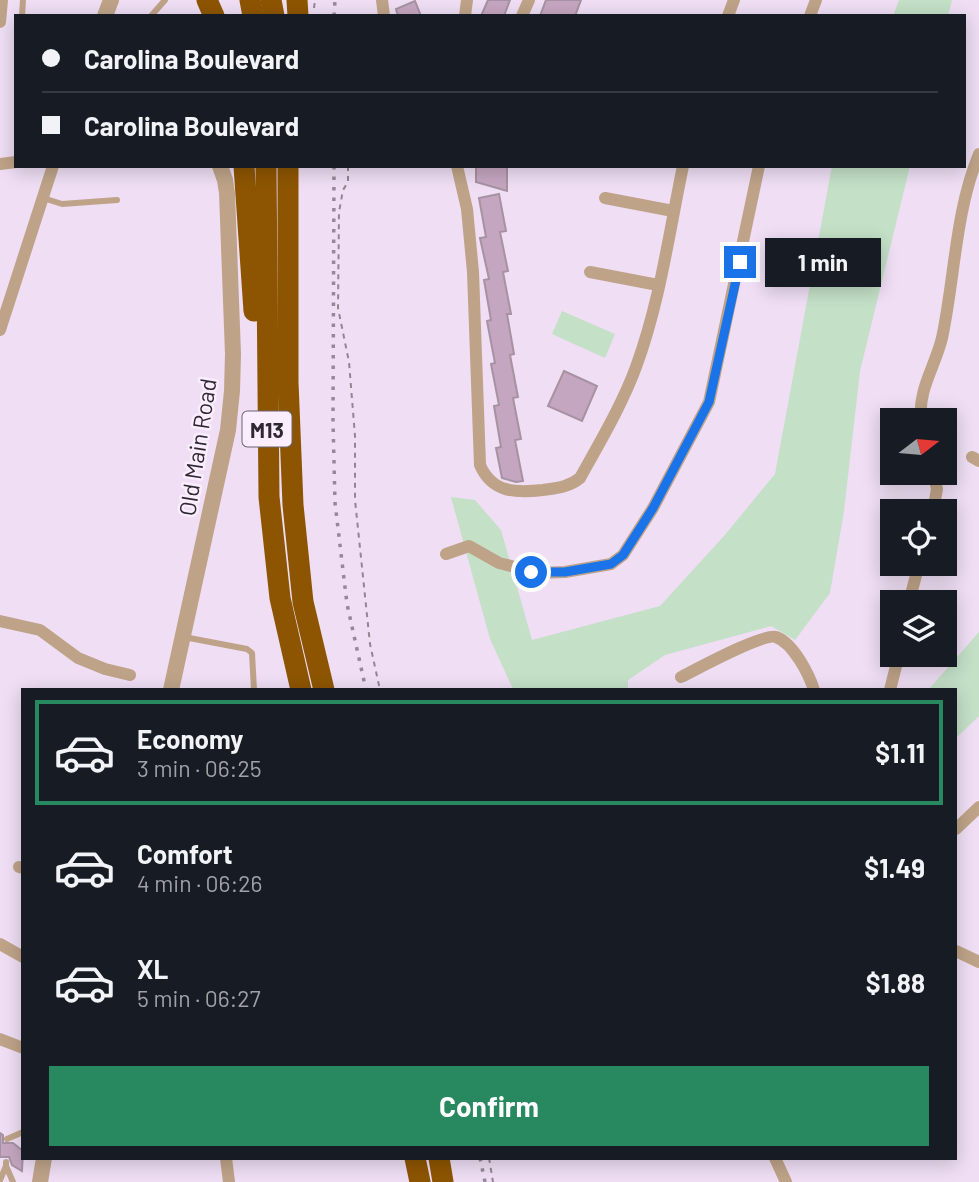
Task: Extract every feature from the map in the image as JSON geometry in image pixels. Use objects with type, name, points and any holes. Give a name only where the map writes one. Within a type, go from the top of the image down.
[{"type":"highway","points":[[244,168],[259,388],[267,436]]},
{"type":"highway","name":"M13","points":[[266,168],[269,497],[286,630],[300,688]]},
{"type":"highway","name":"M13","points":[[288,168],[288,382],[293,505],[298,568],[307,624],[323,688]]},
{"type":"highway","points":[[290,425],[295,366],[300,168]]},
{"type":"highway","points":[[415,1160],[420,1182]]},
{"type":"highway","points":[[439,1160],[443,1182]]},
{"type":"street","points":[[0,22],[2,0]]},
{"type":"street","points":[[920,408],[923,390],[941,342],[963,205],[979,154]]},
{"type":"street","points":[[0,330],[52,168]]},
{"type":"street","name":"Old Main Road","points":[[171,688],[221,468],[232,391],[227,193],[221,168]]},
{"type":"street","points":[[459,168],[467,209],[473,272],[480,465],[490,482],[507,491],[518,493],[558,488],[572,484],[580,478],[636,368],[652,317],[683,168]]},
{"type":"street","points":[[446,554],[469,546],[499,563],[539,573],[565,572],[611,564],[623,555],[653,508],[709,402],[759,168]]},
{"type":"street","points":[[605,198],[673,211]]},
{"type":"street","points":[[590,272],[658,285]]},
{"type":"street","points":[[0,621],[40,630],[78,658],[105,669],[131,675]]},
{"type":"street","points":[[681,677],[771,636],[780,639],[799,659],[813,688]]},
{"type":"street","points":[[890,688],[896,667]]},
{"type":"street","points":[[957,828],[979,807]]},
{"type":"street","points":[[0,944],[21,956]]},
{"type":"street","points":[[957,951],[979,962]]},
{"type":"street","points":[[0,1039],[21,1047]]},
{"type":"street","points":[[40,1182],[44,1160]]},
{"type":"street","points":[[226,1160],[229,1182]]},
{"type":"street","points":[[776,1160],[786,1182]]},
{"type":"lane","points":[[153,14],[165,0]]},
{"type":"lane","points":[[43,198],[62,204],[117,200]]},
{"type":"lane","points":[[183,637],[247,649],[252,653],[254,688]]},
{"type":"lane","points":[[7,1139],[21,1133]]},
{"type":"lane","points":[[0,1180],[6,1164],[13,1182]]},
{"type":"path","points":[[348,168],[348,182],[343,190],[339,212],[338,308],[349,362],[355,446],[355,500],[370,644],[380,688]]},
{"type":"path","points":[[489,1160],[493,1182]]},
{"type":"green space","points":[[899,0],[952,0],[948,14],[894,14]]},
{"type":"green space","points":[[832,168],[910,168],[860,371],[844,511],[830,593],[795,640],[771,626],[665,655],[628,680],[628,688],[513,688],[490,639],[451,497],[475,500],[501,530],[532,640],[660,606],[724,536],[775,474]]},
{"type":"green space","points":[[562,311],[615,334],[605,358],[552,334]]},
{"type":"green space","points":[[979,632],[979,716],[957,737],[957,688],[930,688],[948,667],[957,667],[957,657]]},
{"type":"building","points":[[488,0],[510,0],[505,14],[482,14]]},
{"type":"building","points":[[546,0],[581,0],[576,14],[541,14]]},
{"type":"building","points":[[415,1],[420,14],[397,14],[396,9]]},
{"type":"building","points":[[476,168],[507,168],[507,191],[476,182]]},
{"type":"building","points":[[499,194],[506,231],[500,232],[508,271],[503,272],[511,314],[507,314],[514,354],[510,355],[518,397],[513,398],[521,439],[515,440],[523,481],[516,482],[502,478],[496,448],[501,447],[494,406],[499,405],[491,364],[495,363],[487,321],[491,320],[484,280],[489,279],[480,238],[486,237],[479,198]]},
{"type":"building","points":[[564,371],[597,386],[582,421],[548,406]]},
{"type":"building","points":[[0,1133],[3,1135],[3,1143],[13,1143],[21,1149],[22,1171],[12,1165],[9,1157],[0,1157]]},
{"type":"railway","points":[[334,14],[335,0]]},
{"type":"railway","points":[[334,168],[335,503],[347,604],[366,688]]},
{"type":"railway","points":[[480,1160],[485,1182]]},
{"type":"route","points":[[531,572],[565,572],[611,564],[623,555],[635,538],[709,402],[740,262]]}]
